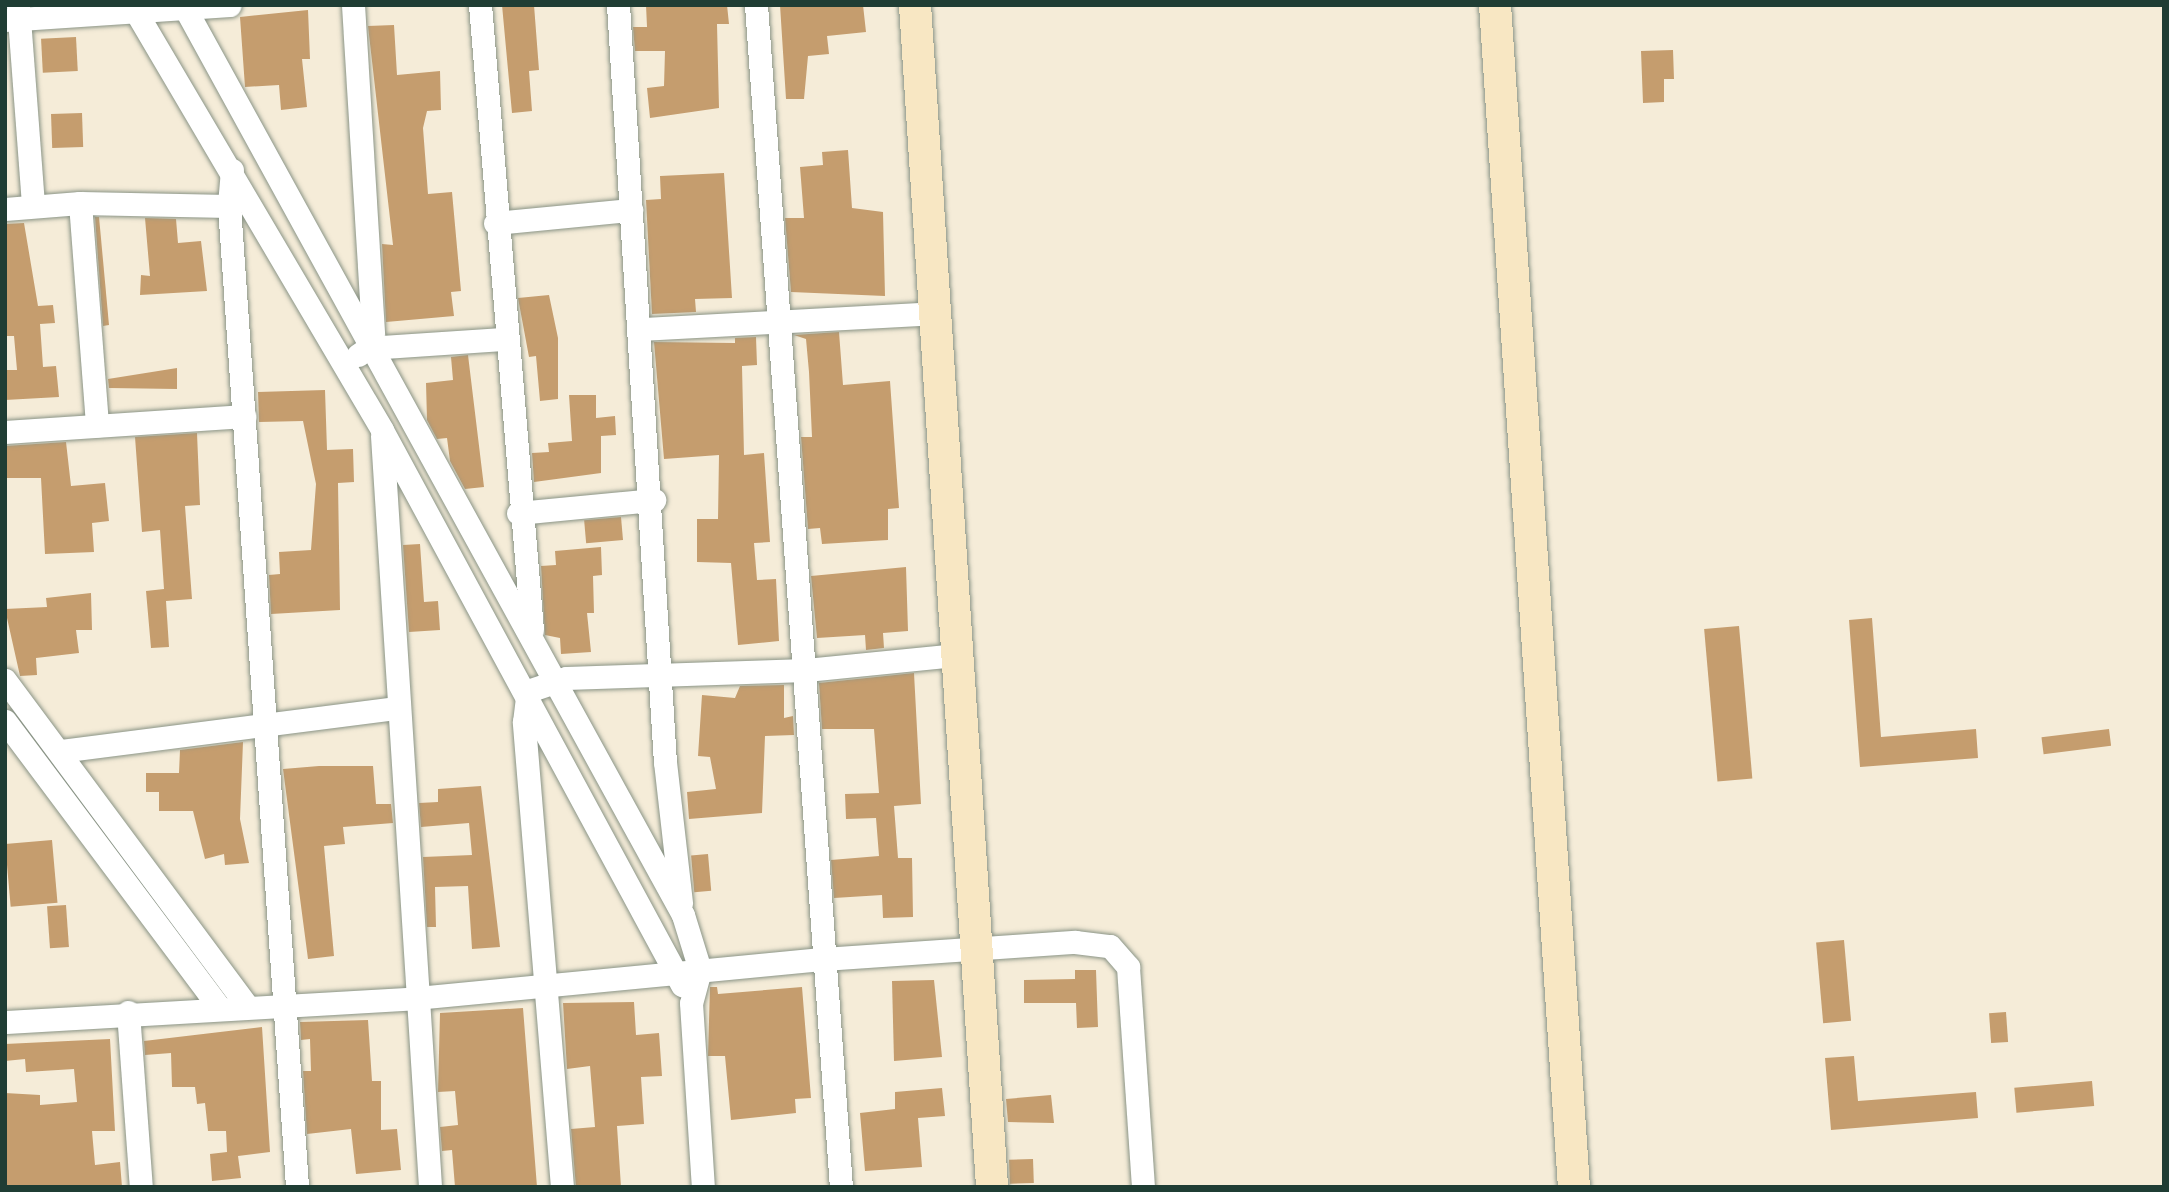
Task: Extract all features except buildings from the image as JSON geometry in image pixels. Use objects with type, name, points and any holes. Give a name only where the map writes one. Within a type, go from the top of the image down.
[{"type":"street","points":[[353,5],[365,265],[372,347]]},
{"type":"street","points":[[480,5],[503,339],[532,640]]},
{"type":"street","points":[[618,5],[654,500],[661,674],[683,915]]},
{"type":"street","points":[[756,5],[806,670],[823,959],[841,1187]]},
{"type":"street","points":[[915,5],[992,1187]]},
{"type":"street","points":[[1495,5],[1574,1187]]},
{"type":"street","points":[[33,204],[14,14],[97,10],[136,12],[218,6]]},
{"type":"street","points":[[185,8],[683,915],[700,970],[691,1003],[703,1187]]},
{"type":"street","points":[[136,12],[232,170],[341,368],[382,430],[528,691],[691,1003]]},
{"type":"street","points":[[232,170],[229,206],[263,730],[297,1187]]},
{"type":"street","points":[[5,209],[33,204],[80,203],[229,206]]},
{"type":"street","points":[[80,203],[97,425]]},
{"type":"street","points":[[495,223],[631,209]]},
{"type":"street","points":[[642,329],[936,313]]},
{"type":"street","points":[[341,368],[372,347],[503,339]]},
{"type":"street","points":[[5,432],[244,416]]},
{"type":"street","points":[[382,430],[395,708],[430,1187]]},
{"type":"street","points":[[518,513],[654,500]]},
{"type":"street","points":[[528,691],[553,680],[806,670],[957,655]]},
{"type":"street","points":[[5,680],[61,751],[248,1007]]},
{"type":"street","points":[[528,691],[524,722],[549,985],[562,1187]]},
{"type":"street","points":[[61,751],[263,730],[395,708]]},
{"type":"street","points":[[5,721],[219,1007]]},
{"type":"street","points":[[5,1022],[128,1012],[416,998],[675,972],[977,948],[1110,946],[1128,967],[1143,1187]]},
{"type":"street","points":[[128,1012],[141,1187]]}]
